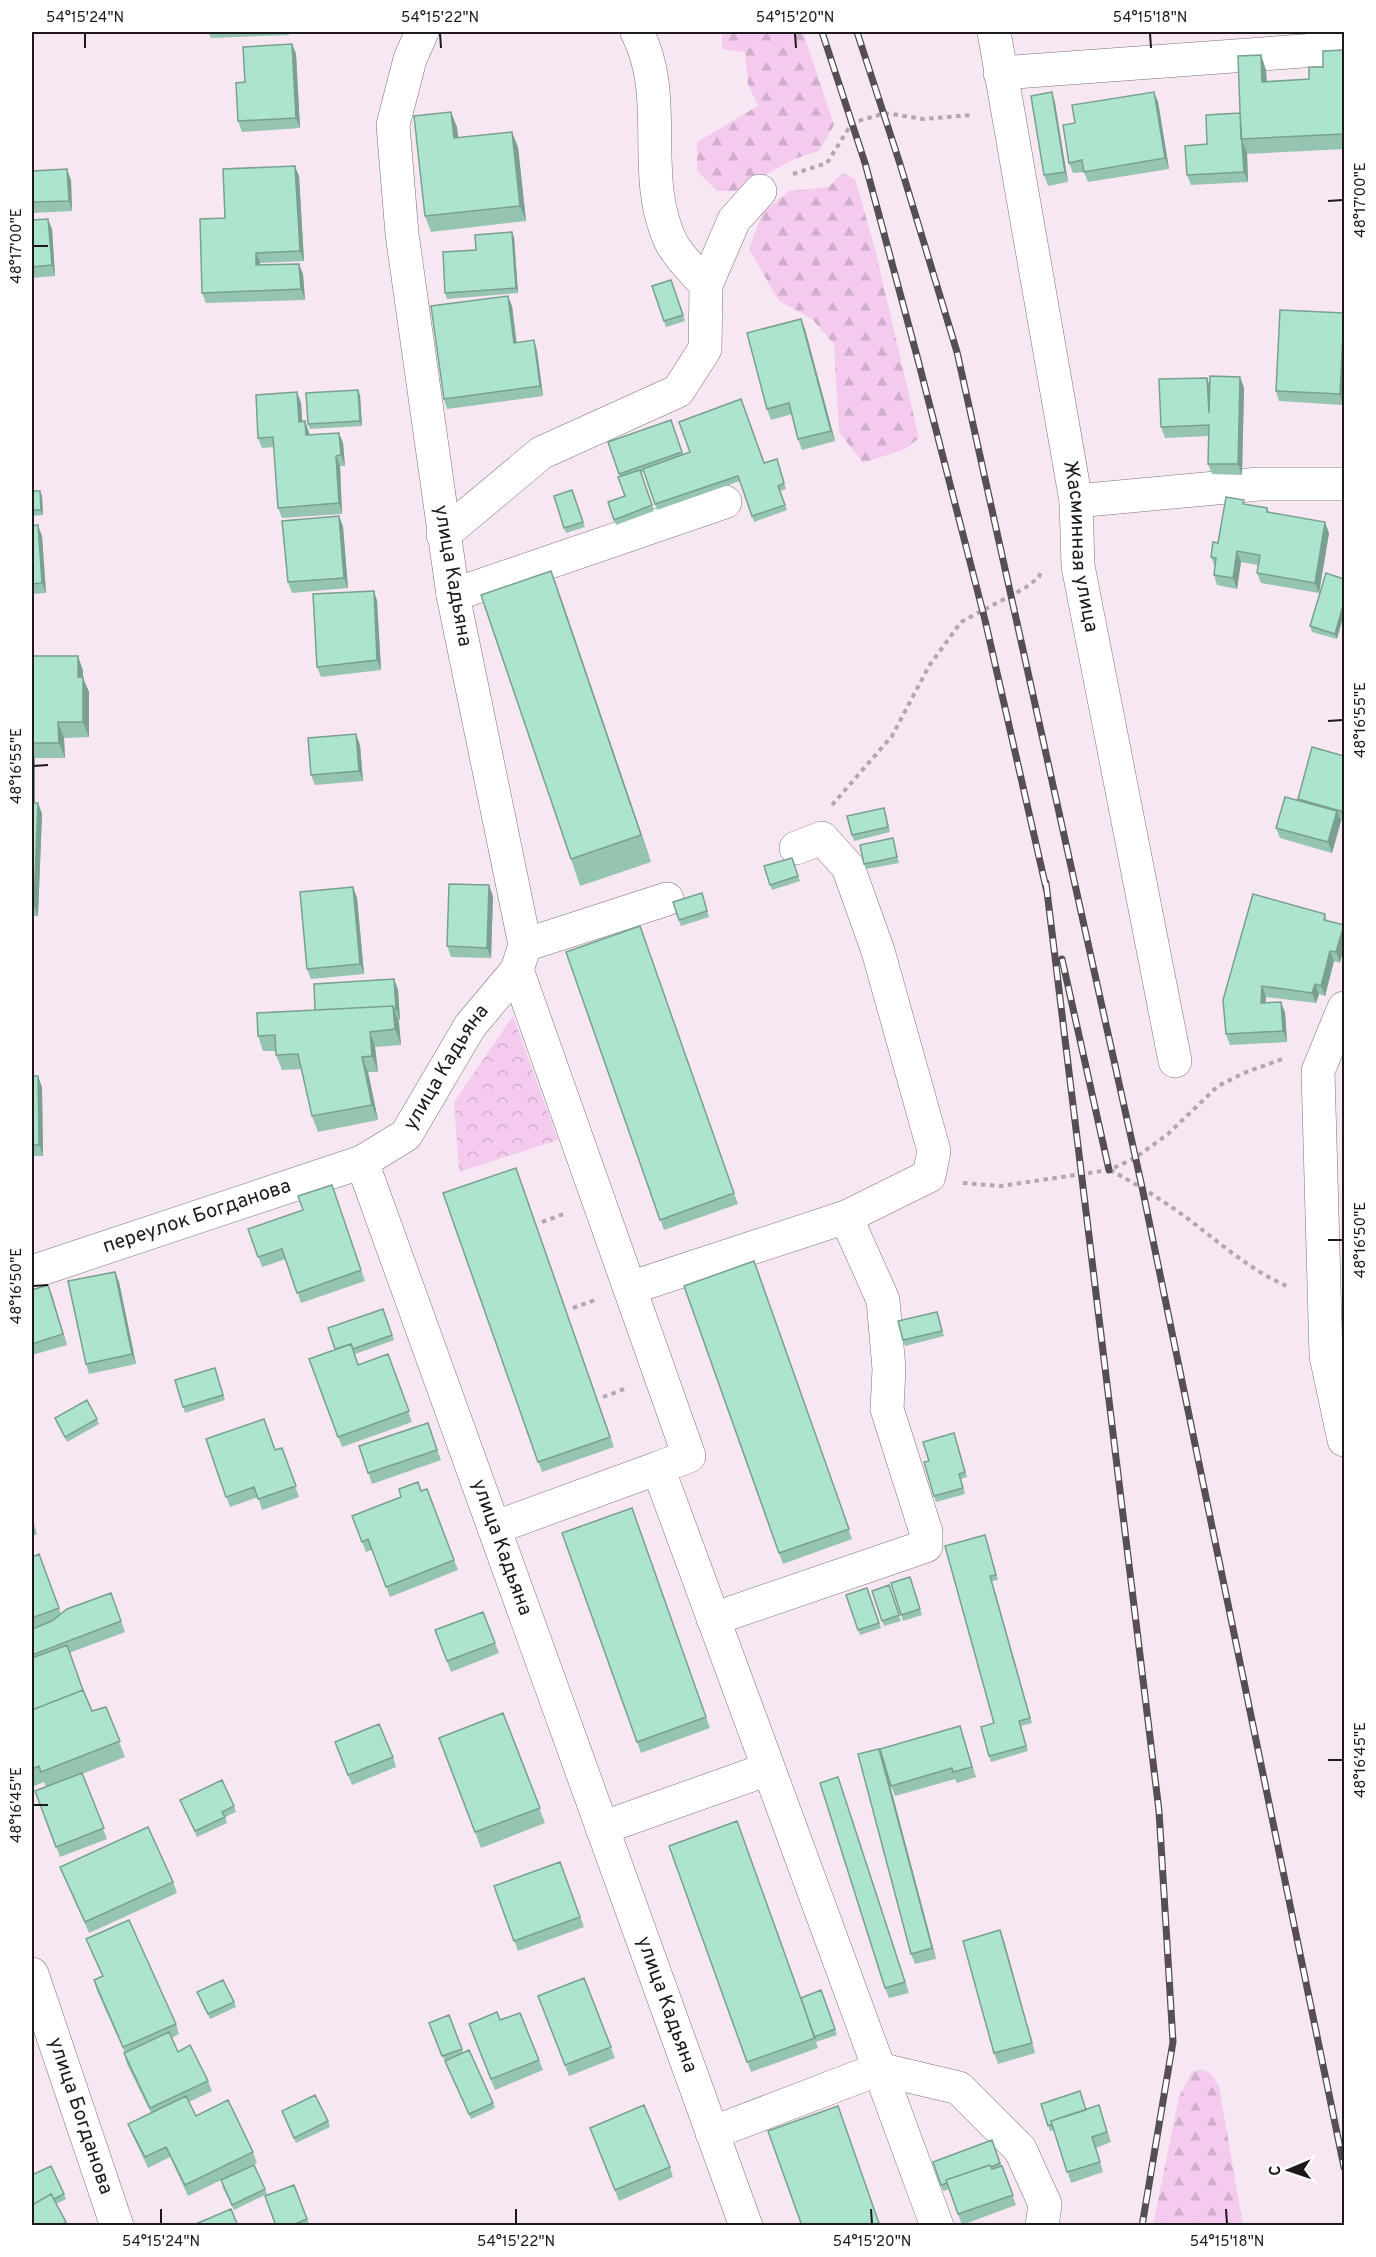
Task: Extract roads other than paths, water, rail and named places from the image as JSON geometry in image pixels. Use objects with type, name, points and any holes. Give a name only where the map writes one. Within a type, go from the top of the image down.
[{"type":"street","points":[[637,32],[646,48],[655,103],[655,174],[660,211],[672,244],[706,285]]},
{"type":"street","name":"Жасминная улица","points":[[994,32],[1076,501],[1078,566],[1175,1061]]},
{"type":"street","name":"улица Кадьяна","points":[[416,45],[393,125],[402,234],[443,535],[521,958],[470,1026],[406,1135],[362,1162],[746,2226]]},
{"type":"street","points":[[1000,72],[1344,48]]},
{"type":"street","points":[[443,535],[541,453],[678,391],[705,349],[706,285],[734,219],[760,191]]},
{"type":"street","points":[[1076,501],[1259,484],[1344,484]]},
{"type":"street","points":[[453,595],[726,502]]},
{"type":"street","points":[[630,1288],[846,1217],[929,1176],[933,1151],[878,951],[848,867],[822,838],[796,848]]},
{"type":"street","points":[[494,1528],[689,1456],[630,1288],[521,958],[667,899]]},
{"type":"street","points":[[1344,1008],[1318,1071],[1326,1356],[1344,1440]]},
{"type":"street","name":"переулок Богданова","points":[[32,1272],[362,1162]]},
{"type":"street","points":[[713,1619],[926,1546],[926,1532],[887,1409],[889,1369],[883,1300],[846,1217]]},
{"type":"street","points":[[658,1468],[937,2226]]},
{"type":"street","points":[[602,1828],[768,1769]]},
{"type":"street","name":"улица Богданова","points":[[32,1974],[117,2226]]},
{"type":"street","points":[[712,2133],[879,2070],[959,2088],[1020,2149],[1045,2204],[1042,2226]]},
{"type":"railway","points":[[822,32],[865,163],[918,360],[985,620],[1047,892]]},
{"type":"railway","points":[[857,32],[957,352],[1142,1187],[1344,2167]]},
{"type":"railway","points":[[1046,883],[1159,1811],[1173,2042],[1142,2226]]},
{"type":"railway","points":[[1062,959],[1109,1170]]}]
